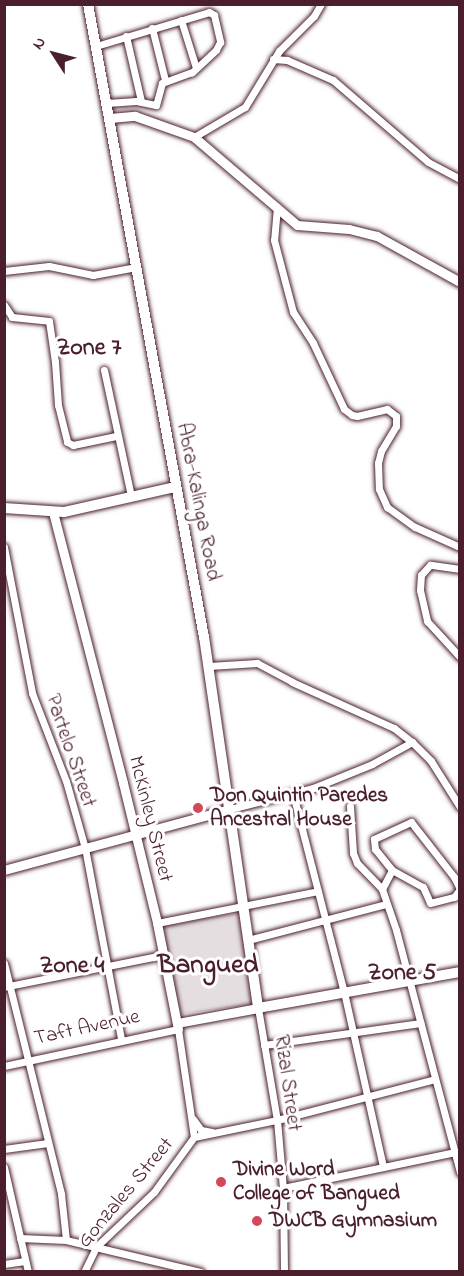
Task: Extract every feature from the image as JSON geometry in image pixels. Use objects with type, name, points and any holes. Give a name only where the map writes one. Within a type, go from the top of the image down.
[{"type":"main road","name":"Abra-Kalinga Road","points":[[88,4],[209,666],[258,1008]]},
{"type":"main road","points":[[4,508],[36,508],[53,512],[175,487]]},
{"type":"main road","name":"Taft Avenue","points":[[258,1008],[459,972]]},
{"type":"street","points":[[194,137],[245,107],[284,44],[314,16],[321,4]]},
{"type":"street","points":[[96,46],[207,12],[214,15],[220,45],[187,75],[165,80]]},
{"type":"street","points":[[181,20],[196,68]]},
{"type":"street","points":[[107,103],[141,101],[156,105],[165,80],[152,28]]},
{"type":"street","points":[[126,36],[141,101]]},
{"type":"street","points":[[273,59],[287,60],[333,80],[428,162],[459,179]]},
{"type":"street","points":[[110,118],[135,116],[194,137],[301,226],[350,230],[377,236],[459,282]]},
{"type":"street","points":[[277,207],[274,240],[293,312],[313,343],[344,408],[357,416],[387,409],[396,416],[396,426],[381,451],[378,463],[379,489],[387,507],[416,527],[459,547]]},
{"type":"street","points":[[4,271],[49,266],[93,275],[136,267]]},
{"type":"street","points":[[4,305],[12,317],[49,321],[58,405],[69,444],[116,436]]},
{"type":"street","points":[[104,370],[116,436],[131,496]]},
{"type":"street","name":"McKinley Street","points":[[53,512],[157,923],[177,1026],[194,1137]]},
{"type":"street","name":"Partelo Street","points":[[4,547],[32,693],[66,781],[85,848],[121,1039]]},
{"type":"street","points":[[459,569],[430,565],[421,575],[420,590],[427,621],[459,657]]},
{"type":"street","points":[[209,666],[257,663],[292,682],[394,728],[412,742],[431,762],[459,807]]},
{"type":"street","points":[[4,870],[293,794],[363,768],[412,742]]},
{"type":"street","points":[[293,794],[344,992],[383,1167]]},
{"type":"street","points":[[350,807],[354,857],[382,889],[411,981],[459,1173]]},
{"type":"street","points":[[411,822],[446,866],[459,889],[454,897],[430,903],[423,887],[392,870],[375,849],[374,839],[411,822]]},
{"type":"street","points":[[382,889],[392,870]]},
{"type":"street","points":[[157,923],[318,891]]},
{"type":"street","points":[[248,940],[386,904]]},
{"type":"street","points":[[7,986],[162,955]]},
{"type":"street","points":[[4,963],[7,986],[61,1194],[66,1240]]},
{"type":"street","name":"Taft Avenue","points":[[4,1066],[258,1008]]},
{"type":"street","name":"Rizal Street","points":[[258,1008],[277,1120],[283,1188],[284,1272]]},
{"type":"street","points":[[264,1045],[420,1023]]},
{"type":"street","points":[[194,1137],[277,1120],[435,1079]]},
{"type":"street","points":[[191,1116],[201,1130],[217,1132]]},
{"type":"street","name":"Gonzales Street","points":[[84,1272],[96,1247],[154,1192],[194,1137]]},
{"type":"street","points":[[4,1149],[48,1143]]},
{"type":"street","points":[[283,1188],[455,1152]]},
{"type":"street","points":[[4,1167],[28,1272]]},
{"type":"street","points":[[20,1238],[66,1240],[200,1272]]},
{"type":"street","points":[[4,1264],[25,1261]]},
{"type":"shaded area","points":[[241,913],[254,1004],[171,1016],[158,925]]},
{"type":"place","name":"Don Quintin Paredes Ancestral House","points":[[198,808]]},
{"type":"place","name":"Divine Word College of Bangued","points":[[221,1182]]},
{"type":"place","name":"DWCB Gymnasium","points":[[257,1221]]},
{"type":"district","name":"Zone 7","points":[[89,349]]},
{"type":"district","name":"Bangued","points":[[208,966]]},
{"type":"district","name":"Zone 4","points":[[72,967]]},
{"type":"district","name":"Zone 5","points":[[402,974]]}]
